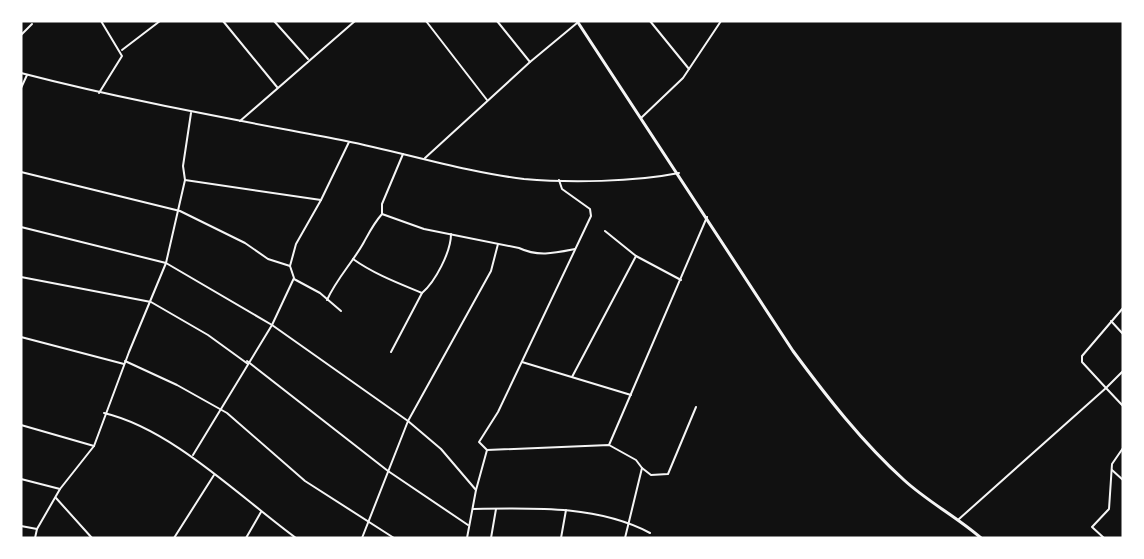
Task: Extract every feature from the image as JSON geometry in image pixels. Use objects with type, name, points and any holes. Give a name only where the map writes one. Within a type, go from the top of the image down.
[{"type":"main road","points":[[578,22],[794,351],[829,399],[867,443],[906,482],[959,519],[981,538]]},
{"type":"street","points":[[101,21],[122,51]]},
{"type":"street","points":[[99,93],[119,63],[122,51],[160,21]]},
{"type":"street","points":[[223,21],[277,87]]},
{"type":"street","points":[[274,21],[308,59]]},
{"type":"street","points":[[426,21],[487,100]]},
{"type":"street","points":[[497,21],[530,62]]},
{"type":"street","points":[[650,21],[689,69]]},
{"type":"street","points":[[240,122],[352,22]]},
{"type":"street","points":[[425,158],[487,100],[578,22]]},
{"type":"street","points":[[641,118],[673,90],[720,22]]},
{"type":"street","points":[[21,35],[32,24]]},
{"type":"street","points":[[21,74],[99,93],[523,178],[559,180],[658,178],[679,173]]},
{"type":"street","points":[[21,88],[27,75]]},
{"type":"street","points":[[35,538],[37,529],[60,489],[94,446],[104,413],[166,263],[180,211],[185,180],[183,166],[191,112]]},
{"type":"street","points":[[341,311],[294,278],[290,266],[296,244],[321,200],[349,142]]},
{"type":"street","points":[[327,300],[371,226],[382,213],[382,204],[404,154]]},
{"type":"street","points":[[21,172],[180,211],[245,243],[268,259],[290,266]]},
{"type":"street","points":[[185,180],[321,200]]},
{"type":"street","points":[[559,180],[562,189],[590,209],[591,216],[522,362],[492,422],[479,442],[487,450],[609,445],[636,460],[651,475],[668,474],[696,407]]},
{"type":"street","points":[[382,213],[410,225],[548,254],[574,249]]},
{"type":"street","points":[[609,445],[707,217]]},
{"type":"street","points":[[21,227],[166,263],[272,325],[408,421],[441,449],[476,489]]},
{"type":"street","points":[[605,231],[636,256],[681,280]]},
{"type":"street","points":[[391,352],[422,293],[428,288],[442,262],[452,241],[451,234]]},
{"type":"street","points":[[362,538],[408,421],[491,271],[498,244]]},
{"type":"street","points":[[572,377],[636,256]]},
{"type":"street","points":[[352,259],[375,275],[392,279],[422,293]]},
{"type":"street","points":[[21,277],[151,302],[208,335],[388,471],[468,525]]},
{"type":"street","points":[[193,455],[272,325],[294,278]]},
{"type":"street","points":[[1123,308],[1082,356],[1082,362],[1123,405]]},
{"type":"street","points":[[1111,321],[1123,334]]},
{"type":"street","points":[[21,337],[125,362],[177,385],[220,410],[305,481],[394,538]]},
{"type":"street","points":[[522,362],[632,395]]},
{"type":"street","points":[[959,519],[1123,371]]},
{"type":"street","points":[[104,413],[118,417],[193,455],[214,475],[296,538]]},
{"type":"street","points":[[21,425],[94,446]]},
{"type":"street","points":[[1104,538],[1092,527],[1109,509],[1111,469],[1123,448]]},
{"type":"street","points":[[467,538],[476,489],[487,450]]},
{"type":"street","points":[[626,538],[642,468]]},
{"type":"street","points":[[1111,469],[1123,480]]},
{"type":"street","points":[[174,538],[214,475]]},
{"type":"street","points":[[21,479],[60,489]]},
{"type":"street","points":[[55,497],[92,538]]},
{"type":"street","points":[[473,509],[566,510],[629,522],[650,533]]},
{"type":"street","points":[[491,538],[496,509]]},
{"type":"street","points":[[561,538],[566,510]]},
{"type":"street","points":[[246,538],[261,512]]},
{"type":"street","points":[[21,526],[37,529]]}]
